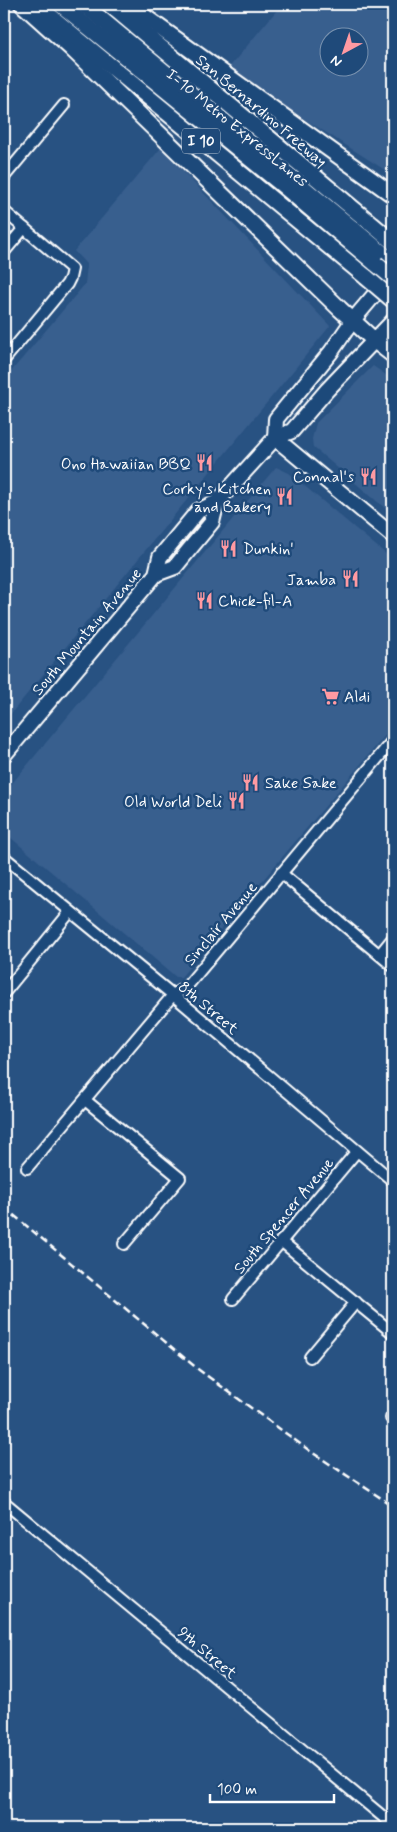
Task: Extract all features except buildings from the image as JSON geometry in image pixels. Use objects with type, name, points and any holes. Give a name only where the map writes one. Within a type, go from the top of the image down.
[{"type":"highway","points":[[22,4],[72,49],[352,320],[393,354]]},
{"type":"highway","name":"I 10","points":[[37,4],[393,300]]},
{"type":"highway","name":"I-10 Metro ExpressLanes","points":[[83,4],[384,260],[393,278]]},
{"type":"highway","name":"San Bernardino Freeway","points":[[109,4],[393,242]]},
{"type":"highway","points":[[126,4],[393,194]]},
{"type":"highway","points":[[63,7],[136,87]]},
{"type":"highway","name":"I-10 Metro ExpressLanes","points":[[63,7],[280,183],[384,260]]},
{"type":"highway","points":[[105,22],[289,156]]},
{"type":"main road","points":[[393,272],[352,320],[331,352],[276,419],[275,438],[393,536]]},
{"type":"main road","name":"South Mountain Avenue","points":[[4,755],[156,574],[175,567],[184,557],[212,522],[217,502],[275,438],[292,431],[333,384],[393,321]]},
{"type":"street","points":[[4,177],[64,105]]},
{"type":"street","points":[[4,211],[72,269],[67,284],[4,360]]},
{"type":"street","points":[[4,252],[24,228]]},
{"type":"street","name":"Sinclair Avenue","points":[[27,1168],[173,996],[188,985],[393,740]]},
{"type":"street","name":"8th Street","points":[[4,858],[173,996],[393,1181]]},
{"type":"street","points":[[281,874],[393,966]]},
{"type":"street","points":[[4,993],[70,912]]},
{"type":"street","points":[[380,954],[393,938]]},
{"type":"street","points":[[85,1100],[180,1178],[124,1244]]},
{"type":"street","name":"South Spencer Avenue","points":[[233,1299],[357,1151]]},
{"type":"street","points":[[281,1241],[393,1333]]},
{"type":"street","points":[[310,1357],[356,1302]]},
{"type":"street","name":"9th Street","points":[[4,1502],[393,1825]]},
{"type":"shaded area","points":[[282,4],[393,4],[393,175],[227,70]]},
{"type":"shaded area","points":[[161,148],[330,326],[4,722],[4,380],[85,284],[87,265],[74,251]]},
{"type":"shaded area","points":[[373,366],[393,380],[393,515],[313,447],[312,439],[316,423]]},
{"type":"shaded area","points":[[276,467],[289,473],[393,560],[393,726],[181,977],[176,977],[4,832],[4,793]]},
{"type":"railway","points":[[4,1207],[199,1370],[310,1451],[393,1506]]},
{"type":"place","name":"Ono Hawaiian BBQ","points":[[205,463]]},
{"type":"place","name":"Connal's","points":[[368,476]]},
{"type":"place","name":"Corky's Kitchen and Bakery","points":[[285,497]]},
{"type":"place","name":"Dunkin'","points":[[229,548]]},
{"type":"place","name":"Jamba","points":[[350,579]]},
{"type":"place","name":"Chick-fil-A","points":[[204,600]]},
{"type":"place","name":"Aldi","points":[[330,696]]},
{"type":"place","name":"Sake Sake","points":[[251,782]]},
{"type":"place","name":"Old World Deli","points":[[236,801]]}]
